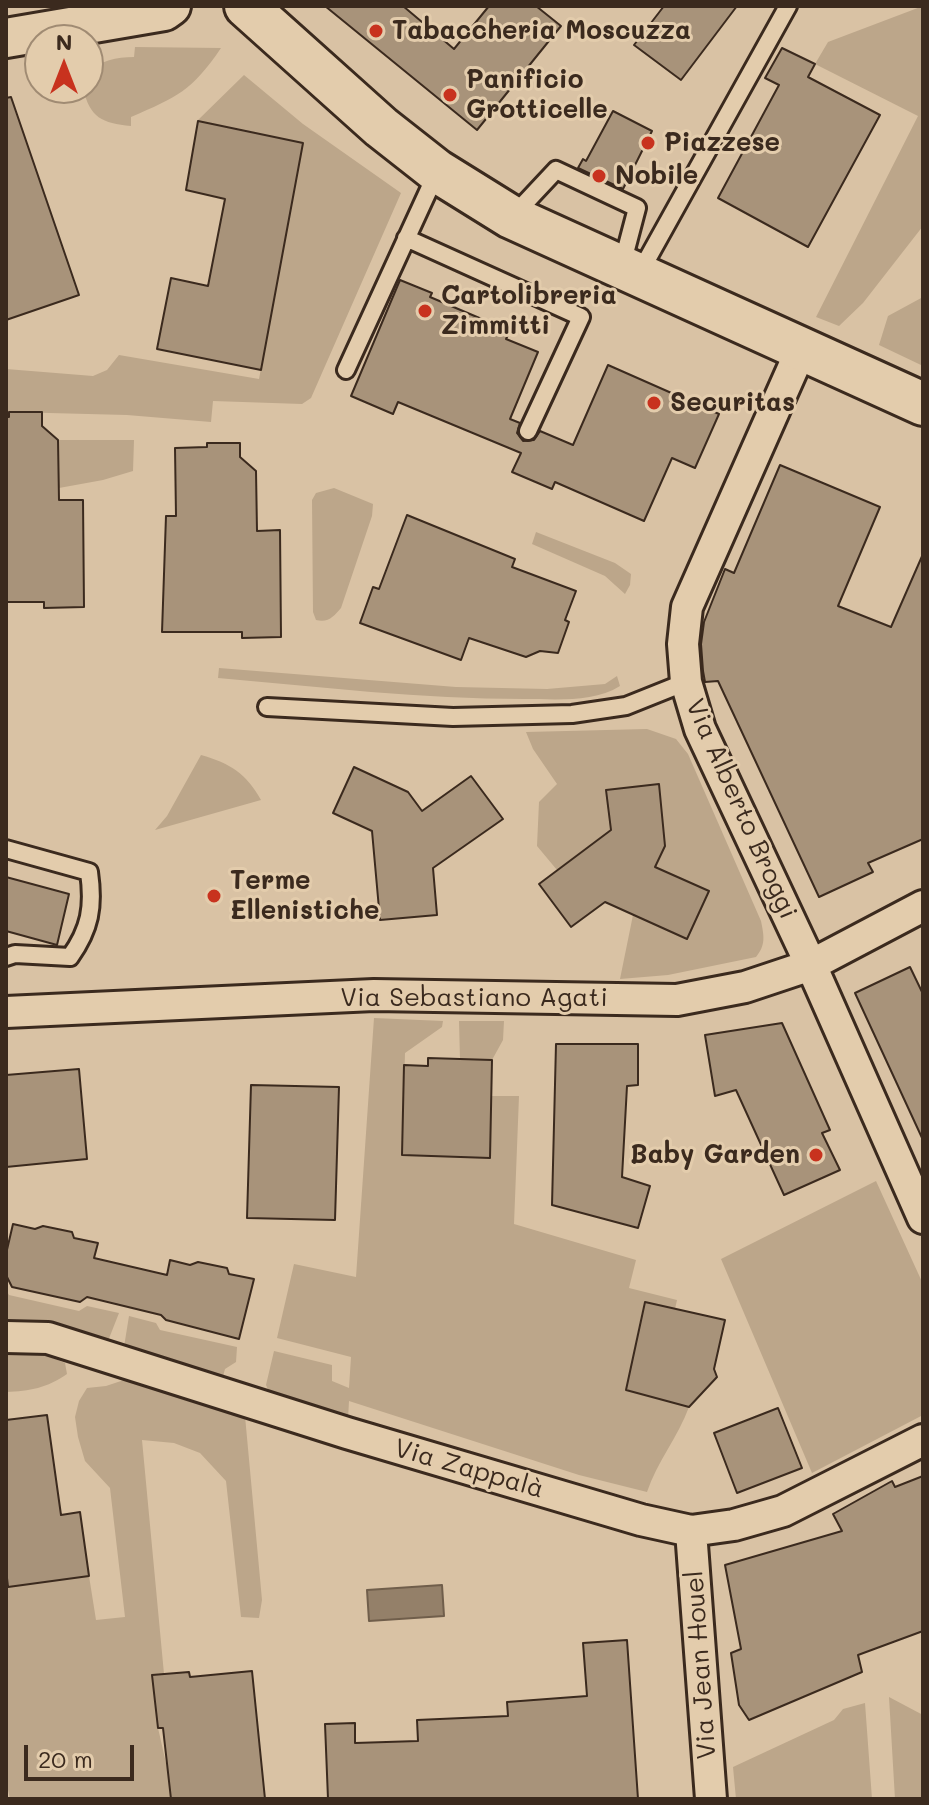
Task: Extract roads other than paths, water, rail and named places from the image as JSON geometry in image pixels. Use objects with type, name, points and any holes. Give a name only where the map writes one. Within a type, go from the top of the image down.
[{"type":"main road","points":[[246,6],[381,127],[437,171],[511,217],[923,404]]},
{"type":"street","points":[[6,38],[164,11],[171,6]]},
{"type":"street","name":"Via Alberto Broggi","points":[[801,350],[687,607],[683,644],[686,682],[700,729],[811,965],[923,1218]]},
{"type":"street","name":"Via Sebastiano Agati","points":[[6,1012],[374,995],[677,1000],[745,987],[811,965],[923,906]]},
{"type":"street","name":"Via Zappalà","points":[[6,1337],[48,1338],[362,1437],[641,1520],[691,1531],[734,1525],[783,1511],[923,1440]]},
{"type":"street","name":"Via Jean Houel","points":[[691,1531],[711,1799]]},
{"type":"lane","points":[[630,271],[788,6]]},
{"type":"lane","points":[[511,217],[556,170],[637,208],[630,271]]},
{"type":"lane","points":[[346,370],[437,171]]},
{"type":"lane","points":[[406,238],[581,317],[528,431]]},
{"type":"lane","points":[[267,707],[453,717],[572,714],[626,706],[686,682]]},
{"type":"lane","points":[[6,849],[89,872],[93,900],[84,938],[70,957],[15,954],[6,957]]},
{"type":"place","name":"Tabaccheria Moscuzza","points":[[376,31]]},
{"type":"place","name":"Panificio Grotticelle","points":[[450,95]]},
{"type":"place","name":"Piazzese","points":[[648,143]]},
{"type":"place","name":"Nobile","points":[[599,176]]},
{"type":"place","name":"Cartolibreria Zimmitti","points":[[425,311]]},
{"type":"place","name":"Securitas","points":[[654,403]]},
{"type":"place","name":"Terme Ellenistiche","points":[[214,896]]},
{"type":"place","name":"Baby Garden","points":[[816,1155]]}]
